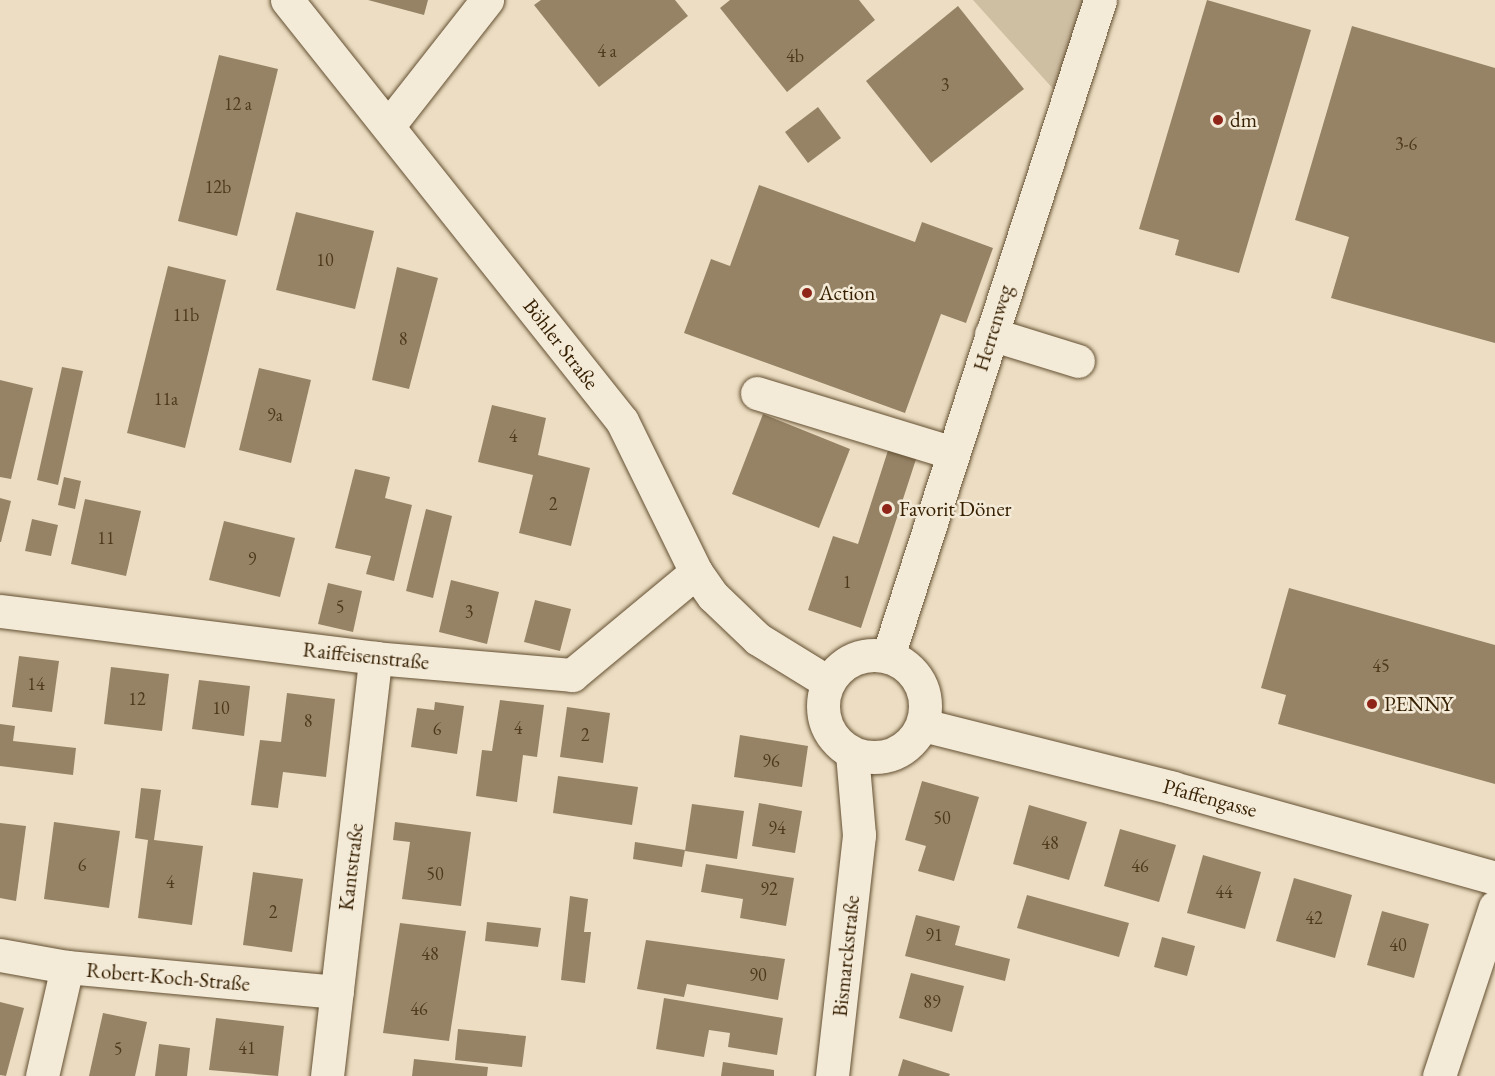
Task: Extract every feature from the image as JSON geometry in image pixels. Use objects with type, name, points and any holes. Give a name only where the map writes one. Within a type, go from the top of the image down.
[{"type":"street","name":"Böhler Straße","points":[[287,0],[622,421],[696,572],[736,621],[828,682]]},
{"type":"street","points":[[388,125],[487,0]]},
{"type":"street","name":"Herrenweg","points":[[888,656],[1100,0]]},
{"type":"street","points":[[991,334],[1078,361]]},
{"type":"street","points":[[757,393],[953,453]]},
{"type":"street","name":"Raiffeisenstraße","points":[[0,611],[375,658],[572,675],[696,572]]},
{"type":"street","points":[[888,656],[916,675],[926,708],[923,725],[909,744],[889,756],[852,753],[831,735],[825,722],[823,702],[828,682],[853,658],[888,656]]},
{"type":"street","name":"Kantstraße","points":[[327,1076],[375,658]]},
{"type":"street","name":"Pfaffengasse","points":[[923,725],[1173,788],[1495,878]]},
{"type":"street","name":"Bismarckstraße","points":[[832,1076],[859,835],[852,753]]},
{"type":"street","name":"Bismarckstraße","points":[[859,835],[889,756]]},
{"type":"street","points":[[1439,1076],[1495,907]]},
{"type":"street","name":"Robert-Koch-Straße","points":[[0,955],[67,967],[337,992]]},
{"type":"street","points":[[42,1076],[67,967]]},
{"type":"shaded area","points":[[973,0],[1086,0],[1056,92]]},
{"type":"building","points":[[368,0],[428,0],[424,15]]},
{"type":"building","points":[[541,0],[675,0],[688,16],[599,87],[534,5]]},
{"type":"building","points":[[730,0],[859,0],[875,20],[787,92],[720,8]]},
{"type":"building","points":[[1207,0],[1311,30],[1239,273],[1175,255],[1179,240],[1139,229]]},
{"type":"building","points":[[958,6],[1024,89],[931,163],[866,81]]},
{"type":"building","points":[[1352,26],[1495,68],[1495,343],[1331,298],[1349,237],[1295,220]]},
{"type":"building","points":[[219,55],[278,69],[237,236],[178,221]]},
{"type":"building","points":[[818,107],[841,138],[808,163],[785,132]]},
{"type":"building","points":[[759,185],[915,242],[922,222],[993,248],[966,323],[941,314],[905,413],[684,333],[711,259],[730,266]]},
{"type":"building","points":[[296,212],[374,231],[355,309],[276,290]]},
{"type":"building","points":[[168,266],[226,280],[185,448],[127,433]]},
{"type":"building","points":[[397,267],[438,278],[409,389],[372,380]]},
{"type":"building","points":[[62,367],[83,371],[58,485],[37,480]]},
{"type":"building","points":[[259,368],[311,380],[291,463],[239,450]]},
{"type":"building","points":[[0,380],[33,388],[11,479],[0,477]]},
{"type":"building","points":[[492,405],[546,418],[538,455],[590,468],[571,546],[519,533],[533,475],[478,462]]},
{"type":"building","points":[[763,414],[850,449],[819,528],[732,494]]},
{"type":"building","points":[[891,441],[919,450],[861,628],[808,610],[833,536],[858,544]]},
{"type":"building","points":[[355,469],[390,477],[385,498],[412,505],[394,581],[366,574],[371,556],[335,548]]},
{"type":"building","points":[[64,477],[81,481],[75,509],[58,505]]},
{"type":"building","points":[[0,498],[11,501],[1,542],[0,542]]},
{"type":"building","points":[[85,499],[141,511],[126,576],[71,564]]},
{"type":"building","points":[[426,509],[452,516],[433,598],[406,591]]},
{"type":"building","points":[[32,519],[58,525],[51,556],[25,551]]},
{"type":"building","points":[[224,521],[295,538],[280,597],[209,580]]},
{"type":"building","points":[[451,580],[499,592],[487,644],[439,632]]},
{"type":"building","points":[[328,583],[362,591],[353,632],[318,624]]},
{"type":"building","points":[[1289,588],[1495,645],[1495,784],[1278,724],[1286,695],[1261,688]]},
{"type":"building","points":[[535,600],[571,609],[560,651],[524,642]]},
{"type":"building","points":[[19,656],[59,661],[52,712],[12,707]]},
{"type":"building","points":[[111,667],[169,674],[162,731],[104,724]]},
{"type":"building","points":[[199,680],[250,686],[244,736],[192,729]]},
{"type":"building","points":[[287,693],[335,699],[326,777],[283,772],[278,808],[251,805],[260,740],[281,742]]},
{"type":"building","points":[[500,700],[544,705],[537,757],[523,755],[517,802],[476,796],[482,750],[492,751]]},
{"type":"building","points":[[435,702],[464,706],[457,754],[411,747],[417,708],[434,710]]},
{"type":"building","points":[[567,707],[610,713],[603,763],[560,757]]},
{"type":"building","points":[[0,724],[15,726],[13,741],[76,748],[73,775],[0,766]]},
{"type":"building","points":[[740,735],[808,746],[802,787],[734,777]]},
{"type":"building","points":[[558,776],[638,787],[632,825],[553,813]]},
{"type":"building","points":[[922,781],[979,797],[954,881],[918,871],[926,846],[905,840]]},
{"type":"building","points":[[141,788],[161,790],[154,840],[203,846],[192,925],[138,918],[148,840],[135,838]]},
{"type":"building","points":[[759,803],[802,811],[795,853],[752,846]]},
{"type":"building","points":[[692,804],[744,811],[737,859],[685,851]]},
{"type":"building","points":[[1029,805],[1087,822],[1069,880],[1013,864]]},
{"type":"building","points":[[54,822],[120,831],[109,908],[44,899]]},
{"type":"building","points":[[395,822],[471,832],[461,906],[402,899],[410,842],[393,840]]},
{"type":"building","points":[[0,823],[26,826],[16,901],[0,898]]},
{"type":"building","points":[[1120,829],[1176,845],[1159,902],[1104,886]]},
{"type":"building","points":[[635,842],[685,850],[682,867],[633,859]]},
{"type":"building","points":[[1203,855],[1261,872],[1245,929],[1187,913]]},
{"type":"building","points":[[706,864],[794,878],[786,926],[740,918],[743,899],[701,892]]},
{"type":"building","points":[[253,872],[303,879],[292,952],[243,945]]},
{"type":"building","points":[[1294,878],[1352,895],[1335,958],[1276,941]]},
{"type":"building","points":[[1027,895],[1129,923],[1119,957],[1017,928]]},
{"type":"building","points":[[570,896],[588,899],[584,932],[591,932],[585,983],[561,980]]},
{"type":"building","points":[[1382,911],[1429,924],[1414,978],[1367,965]]},
{"type":"building","points":[[916,915],[960,926],[955,945],[1010,959],[1005,981],[905,956]]},
{"type":"building","points":[[487,922],[541,928],[538,947],[485,941]]},
{"type":"building","points":[[400,923],[466,931],[449,1041],[383,1033]]},
{"type":"building","points":[[1162,937],[1195,946],[1187,976],[1154,967]]},
{"type":"building","points":[[646,940],[785,959],[778,1000],[687,984],[684,997],[637,989]]},
{"type":"building","points":[[911,973],[964,986],[952,1032],[899,1018]]},
{"type":"building","points":[[664,998],[783,1018],[777,1055],[728,1047],[730,1033],[709,1030],[704,1057],[656,1049]]},
{"type":"building","points":[[0,1002],[24,1008],[6,1076],[0,1075]]},
{"type":"building","points":[[103,1013],[147,1022],[135,1076],[89,1076]]},
{"type":"building","points":[[216,1018],[284,1026],[278,1076],[209,1070]]},
{"type":"building","points":[[458,1029],[526,1036],[522,1067],[455,1060]]},
{"type":"building","points":[[159,1044],[190,1048],[187,1076],[155,1076]]},
{"type":"building","points":[[414,1059],[488,1067],[487,1076],[412,1076]]},
{"type":"building","points":[[903,1059],[950,1074],[949,1076],[898,1076]]},
{"type":"building","points":[[723,1062],[774,1070],[774,1076],[721,1076]]},
{"type":"place","name":"dm","points":[[1218,120]]},
{"type":"place","name":"Action","points":[[807,293]]},
{"type":"place","name":"Favorit Döner","points":[[887,509]]},
{"type":"place","name":"PENNY","points":[[1372,704]]}]
